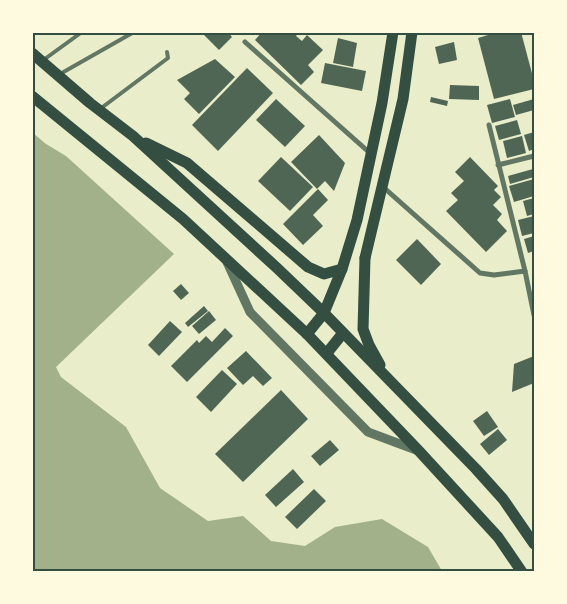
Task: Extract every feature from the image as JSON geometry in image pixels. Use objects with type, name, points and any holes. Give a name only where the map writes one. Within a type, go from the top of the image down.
[{"type":"main road","points":[[307,334],[324,313],[342,269],[357,220],[382,103],[393,32]]},
{"type":"main road","points":[[388,379],[369,345],[364,329],[365,258],[403,99],[412,32]]},
{"type":"main road","points":[[32,53],[133,136],[324,313],[503,499],[534,544]]},
{"type":"main road","points":[[32,96],[183,219],[307,334],[498,537],[522,572]]},
{"type":"main road","points":[[133,136],[187,163],[308,267],[324,274],[342,269]]},
{"type":"main road","points":[[327,354],[343,333]]},
{"type":"street","points":[[245,42],[371,155]]},
{"type":"street","points":[[489,125],[534,315]]},
{"type":"street","points":[[498,165],[534,156]]},
{"type":"street","points":[[382,186],[480,273],[494,275],[525,271]]},
{"type":"street","points":[[226,259],[250,312],[368,432],[419,451]]},
{"type":"lane","points":[[42,61],[82,32]]},
{"type":"lane","points":[[58,75],[134,32]]},
{"type":"lane","points":[[100,109],[168,58],[167,52]]},
{"type":"shaded area","points":[[33,133],[46,144],[66,156],[174,254],[56,367],[61,377],[126,427],[160,488],[208,521],[243,516],[271,541],[305,546],[335,527],[382,519],[428,547],[442,571],[33,571]]},
{"type":"building","points":[[201,32],[228,32],[232,37],[219,50]]},
{"type":"building","points":[[262,32],[299,32],[296,36],[302,41],[307,35],[323,50],[308,65],[314,72],[301,85],[255,40]]},
{"type":"building","points":[[498,32],[521,32],[534,81],[534,89],[494,99],[478,38]]},
{"type":"building","points":[[338,38],[357,43],[353,67],[333,63]]},
{"type":"building","points":[[454,42],[457,60],[439,64],[435,47]]},
{"type":"building","points":[[215,59],[235,77],[199,114],[184,99],[190,93],[177,80]]},
{"type":"building","points":[[325,63],[366,71],[362,91],[321,83]]},
{"type":"building","points":[[247,68],[273,93],[218,151],[192,125]]},
{"type":"building","points":[[450,85],[479,86],[479,100],[449,99]]},
{"type":"building","points":[[431,97],[448,101],[447,106],[430,102]]},
{"type":"building","points":[[276,99],[305,126],[285,147],[256,120]]},
{"type":"building","points":[[510,99],[515,117],[492,123],[487,105]]},
{"type":"building","points":[[534,99],[534,110],[516,115],[513,105]]},
{"type":"building","points":[[517,120],[521,134],[499,140],[495,126]]},
{"type":"building","points":[[534,132],[534,149],[529,151],[524,135]]},
{"type":"building","points":[[319,135],[345,163],[334,191],[325,181],[317,189],[291,162]]},
{"type":"building","points":[[522,136],[526,153],[507,158],[503,141]]},
{"type":"building","points":[[281,157],[313,187],[290,211],[258,181]]},
{"type":"building","points":[[470,157],[498,186],[494,190],[501,197],[493,205],[502,214],[497,220],[507,231],[486,252],[446,211],[458,200],[451,193],[464,181],[455,172]]},
{"type":"building","points":[[533,169],[534,177],[510,184],[508,176]]},
{"type":"building","points":[[534,179],[534,196],[514,202],[509,186]]},
{"type":"building","points":[[318,189],[328,200],[313,215],[323,226],[303,245],[283,224]]},
{"type":"building","points":[[534,198],[534,214],[527,216],[523,201]]},
{"type":"building","points":[[534,216],[534,233],[522,236],[518,220]]},
{"type":"building","points":[[534,236],[534,251],[528,253],[524,239]]},
{"type":"building","points":[[417,239],[441,264],[421,285],[396,260]]},
{"type":"building","points":[[181,284],[189,293],[181,300],[173,291]]},
{"type":"building","points":[[204,306],[208,311],[188,327],[185,323]]},
{"type":"building","points":[[209,311],[216,320],[199,334],[192,326]]},
{"type":"building","points":[[170,321],[182,332],[159,356],[148,345]]},
{"type":"building","points":[[225,328],[233,336],[187,382],[171,366],[197,340],[199,343],[206,336],[212,342]]},
{"type":"building","points":[[246,351],[272,378],[263,386],[253,376],[243,385],[227,368]]},
{"type":"building","points":[[534,356],[534,383],[512,392],[514,364]]},
{"type":"building","points":[[222,370],[237,384],[211,412],[196,397]]},
{"type":"building","points":[[281,390],[308,419],[243,482],[215,454]]},
{"type":"building","points":[[487,411],[498,427],[484,436],[473,421]]},
{"type":"building","points":[[498,429],[507,440],[489,455],[480,444]]},
{"type":"building","points":[[330,440],[339,450],[320,466],[311,456]]},
{"type":"building","points":[[293,469],[304,482],[276,507],[265,495]]},
{"type":"building","points":[[314,489],[326,501],[297,529],[285,517]]}]
